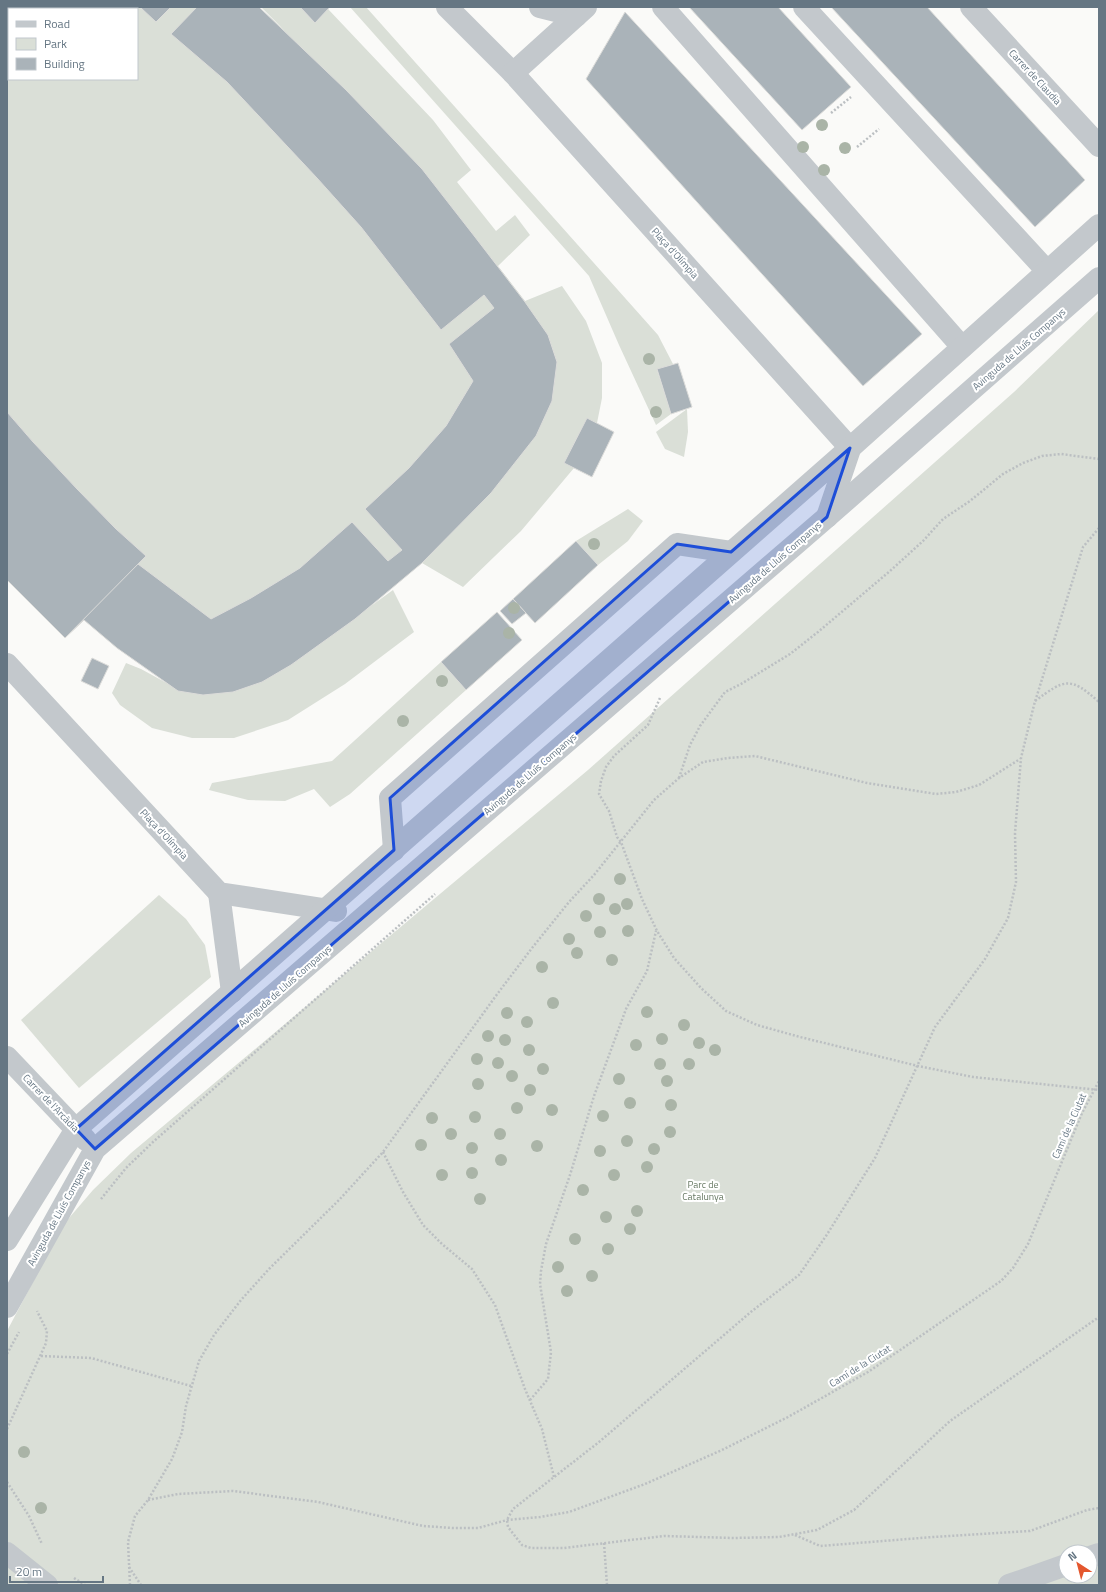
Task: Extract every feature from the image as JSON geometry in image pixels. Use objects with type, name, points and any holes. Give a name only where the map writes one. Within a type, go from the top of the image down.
[{"type":"street","name":"Plaça d'Olímpia","points":[[447,7],[513,73],[850,448]]},
{"type":"street","points":[[540,7],[581,11]]},
{"type":"street","points":[[663,7],[962,347]]},
{"type":"street","points":[[804,7],[1047,271]]},
{"type":"street","name":"Carrer de Claudia","points":[[970,7],[1099,146]]},
{"type":"street","points":[[513,73],[581,11]]},
{"type":"street","points":[[7,1240],[76,1129],[850,448],[1099,225]]},
{"type":"street","name":"Avinguda de Lluís Companys","points":[[7,1307],[95,1149],[827,517],[1099,278]]},
{"type":"street","points":[[827,517],[850,448]]},
{"type":"street","points":[[394,850],[390,798],[677,544],[731,552]]},
{"type":"street","name":"Plaça d'Olímpia","points":[[7,664],[219,893]]},
{"type":"street","points":[[232,992],[219,893],[367,915]]},
{"type":"street","name":"Carrer de l'Arcàdia","points":[[7,1057],[95,1149]]},
{"type":"street","points":[[7,1553],[47,1585]]},
{"type":"street","points":[[1009,1585],[1058,1568]]},
{"type":"path","points":[[831,114],[856,93]]},
{"type":"path","points":[[857,148],[884,124]]},
{"type":"path","points":[[678,778],[690,745],[700,726],[725,692],[770,667],[790,654],[818,632],[890,571],[923,541],[943,519],[970,501],[1003,474],[1023,462],[1042,456],[1062,454],[1099,459]]},
{"type":"path","points":[[1099,528],[1083,547],[1035,702],[1021,758],[1015,833],[1016,882],[1008,918],[985,959],[935,1027],[875,1158],[826,1236],[799,1275],[752,1311],[599,1442],[513,1509],[507,1520],[508,1527],[517,1541],[522,1545],[531,1548],[564,1548],[664,1536],[734,1538],[779,1537],[817,1530],[854,1510],[950,1421],[1099,1317]]},
{"type":"path","points":[[1035,702],[1052,688],[1060,684],[1070,684],[1083,688],[1099,702]]},
{"type":"path","points":[[656,699],[662,694],[648,725],[614,756],[606,767],[601,781],[599,794],[609,811],[617,837],[621,842],[642,899],[656,931],[674,958],[701,988],[726,1011],[757,1025],[918,1066],[973,1077],[1099,1090]]},
{"type":"path","points":[[130,1585],[128,1542],[135,1516],[148,1500],[172,1458],[182,1432],[186,1406],[199,1361],[214,1334],[269,1268],[339,1200],[383,1152],[528,954],[654,800],[678,778],[703,762],[728,758],[755,756],[868,783],[936,794],[956,792],[979,785],[1021,758]]},
{"type":"path","points":[[98,1203],[126,1168],[153,1142],[436,894]]},
{"type":"path","points":[[530,1400],[548,1379],[551,1352],[540,1284],[546,1244],[570,1175],[594,1096],[626,1009],[647,971],[656,931]]},
{"type":"path","name":"Camí de la Ciutat","points":[[148,1500],[178,1494],[232,1491],[318,1502],[423,1526],[478,1528],[507,1520],[540,1517],[569,1512],[645,1484],[722,1450],[788,1417],[868,1372],[1001,1281],[1013,1268],[1028,1244],[1082,1113],[1099,1081]]},
{"type":"path","points":[[383,1152],[403,1192],[423,1225],[442,1244],[472,1269],[495,1305],[542,1429],[554,1477]]},
{"type":"path","points":[[7,1429],[46,1343],[47,1332],[36,1310]]},
{"type":"path","points":[[7,1354],[20,1330]]},
{"type":"path","points":[[41,1356],[91,1358],[191,1386]]},
{"type":"path","points":[[7,1482],[26,1511],[43,1546]]},
{"type":"path","points":[[795,1534],[820,1546],[1030,1531],[1088,1510],[1099,1508]]},
{"type":"path","points":[[604,1543],[607,1585]]},
{"type":"path","points":[[129,1566],[141,1585]]},
{"type":"path","points":[[73,1577],[85,1585]]},
{"type":"highlighted area","points":[[850,448],[827,517],[95,1149],[76,1129],[394,850],[390,798],[677,544],[731,552]]},
{"type":"green space","points":[[7,7],[259,7],[284,30],[261,7],[300,7],[315,23],[328,9],[433,120],[471,170],[457,182],[496,231],[515,215],[530,235],[498,266],[525,301],[562,286],[586,321],[602,363],[602,398],[597,423],[574,468],[521,531],[463,587],[422,563],[364,611],[393,590],[414,632],[345,684],[288,720],[234,738],[192,738],[152,728],[120,705],[112,693],[126,663],[141,669],[174,687],[117,648],[84,620],[65,638],[7,580]]},
{"type":"green space","points":[[350,7],[366,7],[658,335],[673,364],[657,370],[671,414],[656,425],[589,276]]},
{"type":"green space","name":"Parc de Catalunya","points":[[1099,310],[1099,1585],[7,1585],[7,1331],[63,1225],[93,1190],[131,1153],[588,770],[1014,392]]},
{"type":"green space","points":[[687,409],[688,432],[684,457],[665,449],[656,432]]},
{"type":"green space","points":[[628,509],[643,521],[628,541],[598,565],[576,541]]},
{"type":"green space","points":[[441,662],[466,690],[350,794],[330,807],[314,789],[285,801],[248,800],[209,790],[212,783],[332,761]]},
{"type":"green space","points":[[159,895],[186,919],[205,945],[211,977],[79,1088],[21,1020]]},
{"type":"building","points":[[7,7],[100,7],[8,8],[7,70]]},
{"type":"building","points":[[140,7],[171,7],[156,22]]},
{"type":"building","points":[[197,7],[259,7],[346,90],[422,169],[475,237],[525,302],[548,335],[557,362],[552,401],[536,436],[491,493],[422,563],[355,619],[291,665],[262,682],[233,692],[203,695],[178,691],[117,648],[84,620],[65,638],[7,580],[7,412],[77,489],[116,529],[146,556],[138,564],[211,619],[251,598],[300,568],[352,522],[388,561],[402,550],[365,509],[409,468],[446,426],[473,381],[449,344],[494,308],[484,295],[441,330],[361,227],[317,178],[227,82],[171,34]]},
{"type":"building","points":[[300,7],[330,7],[315,23]]},
{"type":"building","points":[[689,7],[778,7],[851,87],[802,130]]},
{"type":"building","points":[[831,7],[927,7],[1085,180],[1035,227]]},
{"type":"building","points":[[625,12],[922,334],[863,386],[586,79]]},
{"type":"building","points":[[678,363],[692,407],[671,414],[657,369]]},
{"type":"building","points":[[7,412],[77,489],[116,529],[146,556],[65,638],[7,580]]},
{"type":"building","points":[[587,418],[614,432],[592,477],[564,463]]},
{"type":"building","points":[[576,541],[598,565],[535,623],[513,599]]},
{"type":"building","points":[[513,599],[526,613],[512,624],[500,611]]},
{"type":"building","points":[[497,612],[522,640],[466,690],[441,662]]},
{"type":"building","points":[[92,658],[109,666],[98,689],[81,681]]}]
